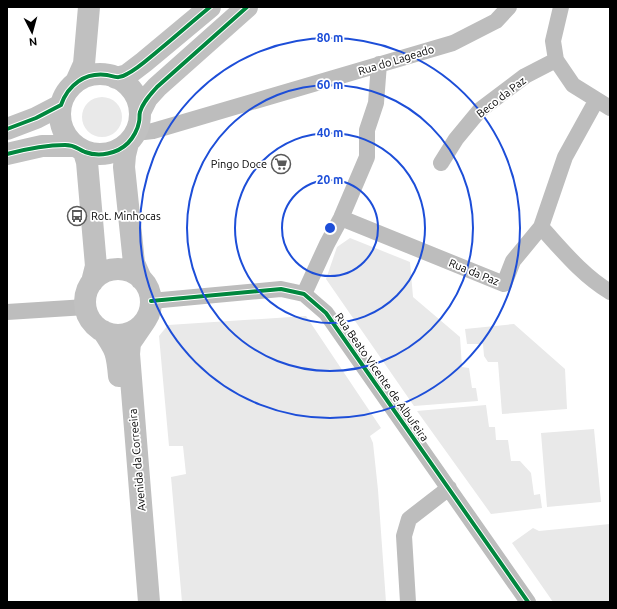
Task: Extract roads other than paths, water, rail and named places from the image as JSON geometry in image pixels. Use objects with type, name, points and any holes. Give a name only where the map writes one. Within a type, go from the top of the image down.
[{"type":"main road","points":[[7,154],[42,146],[80,149],[96,154],[108,154],[119,150],[134,129],[138,102],[133,92],[125,84],[112,77],[98,62],[89,7]]},
{"type":"main road","points":[[76,82],[84,64],[89,7]]},
{"type":"main road","points":[[210,7],[127,75],[112,77],[98,75],[86,77],[76,82],[69,89],[64,96],[61,105],[60,116],[62,128],[67,138],[80,149],[87,162],[96,266],[92,282],[86,294],[86,307],[92,322],[103,331],[111,334],[124,334],[135,330],[148,311],[147,287],[141,279],[134,263],[124,167],[125,155],[134,129],[147,98],[157,87],[247,7]]},
{"type":"main road","points":[[7,129],[36,118],[61,105]]},
{"type":"main road","points":[[92,282],[104,273],[113,270],[124,270],[135,274],[141,279]]},
{"type":"main road","name":"Avenida da Correeira","points":[[148,311],[130,343],[129,354],[149,602]]},
{"type":"main road","name":"Avenida da Correeira","points":[[103,331],[114,347],[117,355],[139,602]]},
{"type":"street","name":"Rua do Lageado","points":[[134,129],[153,131],[453,43],[496,21],[509,7]]},
{"type":"street","points":[[562,7],[552,41],[556,60],[572,86],[603,104]]},
{"type":"street","name":"Beco da Paz","points":[[441,163],[456,139],[480,110],[525,76],[556,60]]},
{"type":"street","points":[[304,294],[327,244],[341,218],[367,157],[367,130],[376,103],[379,64]]},
{"type":"street","name":"Rua da Paz","points":[[341,218],[504,284],[513,261],[541,227],[565,157],[603,104]]},
{"type":"street","points":[[541,227],[572,262],[594,282],[610,292]]},
{"type":"street","name":"Rua Beato Vicente de Albufeira","points":[[148,311],[281,289],[304,294],[326,313],[528,602]]},
{"type":"street","points":[[7,312],[86,307]]},
{"type":"street","points":[[408,602],[404,536],[409,519],[449,488]]},
{"type":"place","name":"Pingo Doce","points":[[281,164]]},
{"type":"place","name":"Rot. Minhocas","points":[[77,216]]}]
